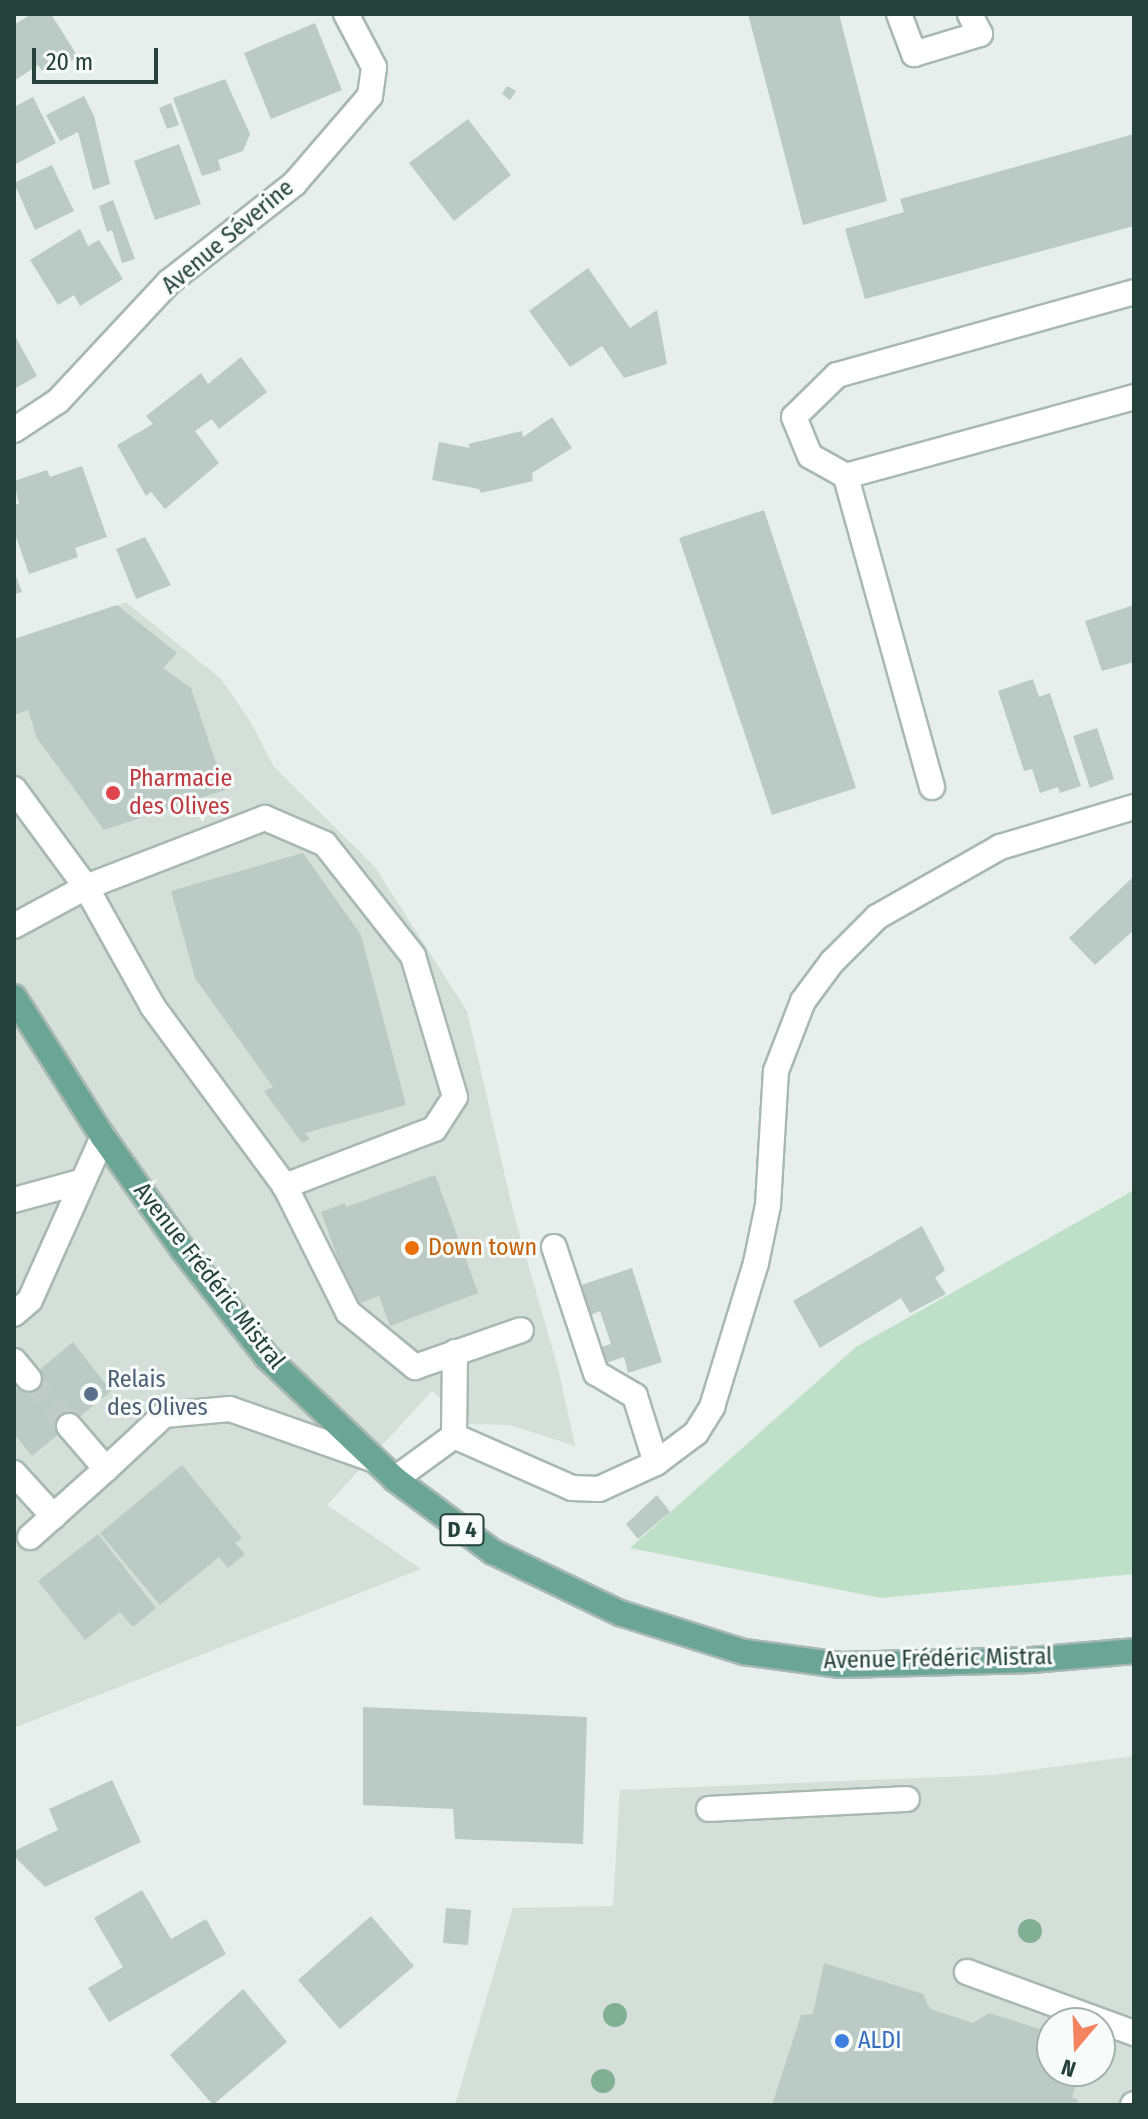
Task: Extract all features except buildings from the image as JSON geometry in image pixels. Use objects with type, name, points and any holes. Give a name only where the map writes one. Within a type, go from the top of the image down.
[{"type":"main road","name":"Avenue Frédéric Mistral","points":[[14,997],[103,1137],[183,1250],[267,1357],[395,1479],[493,1552],[620,1613],[744,1652],[840,1665],[1032,1660],[1134,1651]]},
{"type":"street","name":"Avenue Séverine","points":[[14,430],[58,401],[169,282],[294,184],[370,96],[374,67],[346,14]]},
{"type":"street","points":[[899,14],[914,54],[980,34],[970,14]]},
{"type":"street","points":[[1134,292],[837,375],[794,417],[810,456],[846,476],[1134,397]]},
{"type":"street","points":[[846,476],[932,787]]},
{"type":"street","points":[[14,789],[86,887],[153,1007],[285,1186],[348,1312],[415,1367],[521,1330]]},
{"type":"street","points":[[454,1436],[572,1488],[599,1489],[656,1463],[696,1433],[712,1407],[756,1263],[768,1205],[776,1071],[803,1001],[832,962],[877,917],[1000,847],[1134,807]]},
{"type":"street","points":[[14,926],[86,887],[265,818],[325,844],[413,956],[455,1097],[434,1129],[285,1186]]},
{"type":"street","points":[[22,1307],[103,1137]]},
{"type":"street","points":[[14,1200],[80,1182]]},
{"type":"street","points":[[554,1247],[596,1373],[635,1396],[656,1463]]},
{"type":"street","points":[[14,1281],[22,1307]]},
{"type":"street","points":[[454,1436],[455,1352]]},
{"type":"street","points":[[30,1537],[164,1415],[230,1409],[372,1459]]},
{"type":"street","points":[[69,1426],[106,1469]]},
{"type":"street","points":[[395,1479],[454,1436]]},
{"type":"street","points":[[14,1473],[54,1517]]},
{"type":"street","points":[[709,1809],[907,1799]]},
{"type":"street","points":[[967,1972],[1134,2033]]},
{"type":"shaded area","points":[[126,602],[221,679],[250,721],[274,767],[375,867],[467,1011],[514,1215],[559,1372],[575,1446],[510,1425],[470,1424],[432,1391],[327,1505],[421,1569],[14,1728],[14,647]]},
{"type":"shaded area","points":[[1134,1756],[1134,2105],[455,2105],[513,1908],[613,1906],[620,1790],[993,1775]]},
{"type":"green space","points":[[1134,1190],[1134,1574],[881,1598],[630,1548],[856,1347]]},
{"type":"tunnel","points":[[29,1379],[69,1426]]},
{"type":"place","name":"Pharmacie des Olives","points":[[113,793]]},
{"type":"place","name":"Down town","points":[[412,1248]]},
{"type":"place","name":"Relais des Olives","points":[[91,1394]]},
{"type":"place","name":"ALDI","points":[[842,2041]]}]
